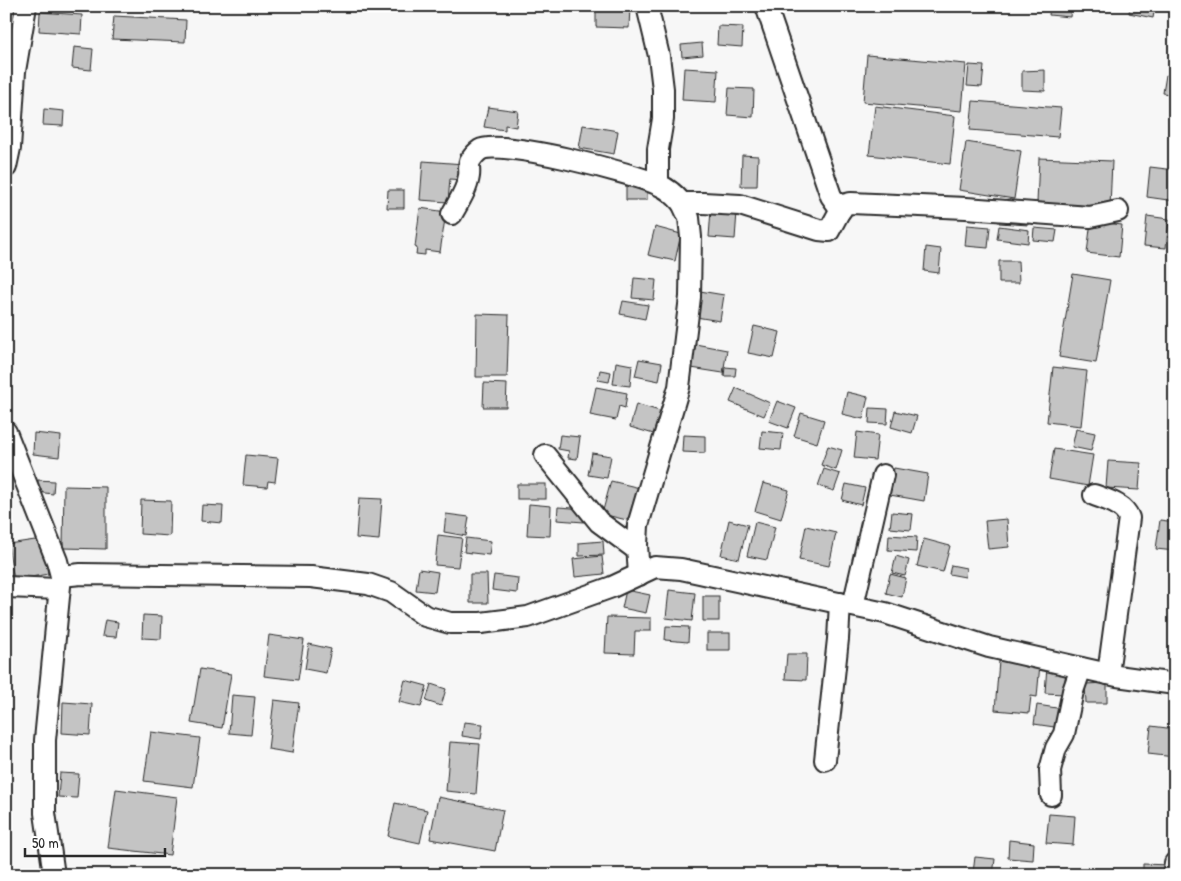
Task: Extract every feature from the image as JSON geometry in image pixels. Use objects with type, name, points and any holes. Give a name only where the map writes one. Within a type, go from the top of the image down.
[{"type":"street","points":[[6,167],[10,148],[15,71],[26,6]]},
{"type":"street","points":[[647,6],[659,56],[663,89],[663,119],[658,149],[658,184]]},
{"type":"street","points":[[766,6],[831,196],[841,210]]},
{"type":"street","points":[[452,214],[469,177],[469,163],[480,150],[492,147],[521,150],[627,174],[658,184],[673,192],[682,204],[689,218],[691,237],[690,297],[679,387],[638,525],[639,575]]},
{"type":"street","points":[[682,204],[703,203],[740,206],[819,230],[829,231],[843,206],[851,203],[966,208],[1090,217],[1118,212]]},
{"type":"street","points":[[6,432],[57,561],[60,583],[45,740],[45,813],[54,875]]},
{"type":"street","points":[[545,455],[599,522],[637,550]]},
{"type":"street","points":[[825,760],[838,638],[883,475]]},
{"type":"street","points":[[1094,495],[1122,507],[1130,518],[1108,674]]},
{"type":"street","points":[[6,587],[60,583],[81,574],[311,576],[368,584],[391,592],[426,616],[450,623],[481,623],[528,617],[612,587],[655,567],[681,569],[885,613],[989,647],[1108,674],[1175,684]]},
{"type":"street","points":[[1051,795],[1050,770],[1056,748],[1064,734],[1073,691],[1081,668]]},
{"type":"street","points":[[1173,875],[1175,863]]},
{"type":"building","points":[[596,6],[630,6],[629,28],[596,27]]},
{"type":"building","points":[[1050,6],[1071,6],[1070,17],[1049,15]]},
{"type":"building","points":[[1130,6],[1155,6],[1153,18],[1129,13]]},
{"type":"building","points":[[40,12],[82,15],[81,34],[39,31]]},
{"type":"building","points":[[114,16],[186,20],[185,42],[112,39]]},
{"type":"building","points":[[718,26],[743,27],[742,47],[717,45]]},
{"type":"building","points":[[702,43],[703,55],[682,57],[681,45]]},
{"type":"building","points":[[74,47],[93,49],[91,70],[72,68]]},
{"type":"building","points":[[867,55],[966,64],[962,111],[863,102]]},
{"type":"building","points":[[969,65],[984,66],[982,87],[967,86]]},
{"type":"building","points":[[684,68],[718,70],[716,102],[682,100]]},
{"type":"building","points":[[1045,70],[1045,91],[1022,90],[1022,71]]},
{"type":"building","points":[[1166,75],[1175,77],[1175,95],[1163,93]]},
{"type":"building","points":[[729,88],[754,89],[753,117],[727,115]]},
{"type":"building","points":[[973,101],[1061,108],[1058,137],[970,130]]},
{"type":"building","points":[[875,106],[955,116],[950,164],[869,155]]},
{"type":"building","points":[[488,107],[518,111],[516,127],[505,125],[505,130],[484,127]]},
{"type":"building","points":[[44,109],[64,111],[63,126],[43,125]]},
{"type":"building","points":[[583,125],[618,131],[614,154],[579,148]]},
{"type":"building","points":[[966,142],[1021,151],[1014,199],[959,190]]},
{"type":"building","points":[[742,155],[758,156],[757,186],[741,186]]},
{"type":"building","points":[[1039,158],[1112,161],[1110,207],[1037,203]]},
{"type":"building","points":[[423,161],[464,164],[462,180],[450,179],[448,202],[420,200]]},
{"type":"building","points":[[1150,167],[1175,170],[1175,201],[1147,197]]},
{"type":"building","points":[[626,182],[647,183],[647,200],[626,200]]},
{"type":"building","points":[[388,190],[404,190],[404,208],[387,208]]},
{"type":"building","points":[[420,208],[446,212],[440,252],[425,250],[425,255],[416,254],[417,248],[415,247]]},
{"type":"building","points":[[711,210],[737,212],[735,239],[709,237]]},
{"type":"building","points":[[1000,212],[1029,215],[1028,225],[999,223]]},
{"type":"building","points":[[1147,216],[1169,219],[1166,248],[1144,246]]},
{"type":"building","points":[[1091,221],[1122,225],[1119,257],[1087,253]]},
{"type":"building","points":[[967,225],[990,227],[988,248],[965,246]]},
{"type":"building","points":[[999,226],[1029,230],[1028,243],[997,239]]},
{"type":"building","points":[[655,227],[681,234],[675,261],[648,255]]},
{"type":"building","points":[[1034,228],[1057,230],[1055,242],[1033,240]]},
{"type":"building","points":[[926,247],[941,249],[939,273],[924,271]]},
{"type":"building","points":[[999,261],[1018,261],[1019,283],[999,283]]},
{"type":"building","points":[[1073,274],[1110,280],[1096,363],[1059,357]]},
{"type":"building","points":[[634,278],[656,280],[654,300],[632,298]]},
{"type":"building","points":[[700,291],[724,295],[720,321],[696,317]]},
{"type":"building","points":[[623,301],[648,305],[645,319],[620,314]]},
{"type":"building","points":[[477,314],[509,315],[507,377],[476,377]]},
{"type":"building","points":[[754,326],[780,332],[774,358],[748,353]]},
{"type":"building","points":[[690,343],[727,350],[723,373],[685,367]]},
{"type":"building","points":[[639,359],[662,363],[659,381],[635,376]]},
{"type":"building","points":[[616,362],[632,365],[630,386],[613,384]]},
{"type":"building","points":[[725,367],[736,368],[735,376],[724,376]]},
{"type":"building","points":[[1053,367],[1087,371],[1081,426],[1047,422]]},
{"type":"building","points":[[600,370],[611,372],[609,382],[598,380]]},
{"type":"building","points":[[484,383],[507,384],[506,407],[483,407]]},
{"type":"building","points":[[596,387],[627,393],[625,408],[619,406],[616,420],[590,415]]},
{"type":"building","points":[[736,388],[770,403],[764,416],[730,402]]},
{"type":"building","points":[[847,392],[868,397],[863,419],[842,414]]},
{"type":"building","points":[[777,401],[796,408],[788,428],[769,421]]},
{"type":"building","points":[[636,404],[663,412],[657,435],[630,427]]},
{"type":"building","points":[[870,408],[888,409],[887,424],[869,423]]},
{"type":"building","points":[[895,411],[917,416],[912,433],[891,427]]},
{"type":"building","points":[[801,413],[824,420],[817,443],[794,436]]},
{"type":"building","points":[[1076,429],[1095,433],[1091,451],[1072,447]]},
{"type":"building","points":[[762,431],[783,433],[781,450],[760,448]]},
{"type":"building","points":[[857,432],[878,435],[875,460],[854,458]]},
{"type":"building","points":[[34,433],[61,436],[59,457],[33,454]]},
{"type":"building","points":[[560,435],[580,437],[577,459],[568,458],[569,451],[558,449]]},
{"type":"building","points":[[683,435],[705,436],[705,453],[682,452]]},
{"type":"building","points":[[828,446],[842,450],[836,470],[821,465]]},
{"type":"building","points":[[1054,449],[1093,455],[1088,486],[1049,479]]},
{"type":"building","points":[[592,453],[611,456],[607,478],[588,475]]},
{"type":"building","points":[[246,455],[278,458],[275,482],[268,481],[267,487],[243,485]]},
{"type":"building","points":[[1108,461],[1141,463],[1139,490],[1106,488]]},
{"type":"building","points":[[894,468],[928,474],[924,501],[890,495]]},
{"type":"building","points":[[824,469],[840,474],[834,491],[818,486]]},
{"type":"building","points":[[38,480],[54,481],[53,494],[37,492]]},
{"type":"building","points":[[611,481],[640,488],[631,521],[602,514]]},
{"type":"building","points":[[763,483],[789,490],[781,519],[755,511]]},
{"type":"building","points":[[517,484],[546,484],[546,499],[517,499]]},
{"type":"building","points":[[846,484],[865,488],[861,505],[842,500]]},
{"type":"building","points":[[64,486],[106,487],[106,549],[63,548]]},
{"type":"building","points":[[359,498],[382,499],[379,540],[356,538]]},
{"type":"building","points":[[141,500],[171,501],[170,536],[140,534]]},
{"type":"building","points":[[529,504],[551,506],[550,536],[527,535]]},
{"type":"building","points":[[202,505],[223,506],[222,523],[201,521]]},
{"type":"building","points":[[558,507],[586,509],[584,522],[557,520]]},
{"type":"building","points":[[892,512],[913,514],[911,530],[890,528]]},
{"type":"building","points":[[446,514],[469,517],[466,536],[444,532]]},
{"type":"building","points":[[1007,519],[1009,547],[988,549],[985,521]]},
{"type":"building","points":[[729,520],[748,525],[739,559],[721,555]]},
{"type":"building","points":[[1160,520],[1175,522],[1175,551],[1156,549]]},
{"type":"building","points":[[755,522],[775,527],[767,560],[747,556]]},
{"type":"building","points":[[806,526],[836,533],[829,566],[799,560]]},
{"type":"building","points":[[438,535],[462,538],[458,567],[435,565]]},
{"type":"building","points":[[889,535],[917,537],[916,552],[888,550]]},
{"type":"building","points":[[466,538],[491,541],[489,555],[464,552]]},
{"type":"building","points":[[42,539],[48,574],[14,580],[8,544]]},
{"type":"building","points":[[924,539],[950,546],[943,572],[917,566]]},
{"type":"building","points":[[603,541],[604,555],[579,556],[579,543]]},
{"type":"building","points":[[602,556],[604,574],[575,577],[573,559]]},
{"type":"building","points":[[896,556],[909,560],[905,576],[892,573]]},
{"type":"building","points":[[951,565],[966,568],[965,577],[949,574]]},
{"type":"building","points":[[419,569],[438,572],[435,592],[416,590]]},
{"type":"building","points":[[470,574],[487,574],[488,603],[470,603]]},
{"type":"building","points":[[890,574],[906,578],[902,597],[886,593]]},
{"type":"building","points":[[494,575],[518,578],[517,593],[492,590]]},
{"type":"building","points":[[626,590],[650,595],[646,613],[622,608]]},
{"type":"building","points":[[669,590],[695,593],[692,621],[666,618]]},
{"type":"building","points":[[703,596],[719,596],[719,621],[703,621]]},
{"type":"building","points":[[143,615],[162,616],[161,639],[142,638]]},
{"type":"building","points":[[607,617],[651,618],[651,631],[635,631],[634,654],[605,653]]},
{"type":"building","points":[[105,620],[118,622],[116,637],[102,636]]},
{"type":"building","points":[[666,626],[689,627],[688,642],[665,640]]},
{"type":"building","points":[[707,633],[730,633],[730,650],[707,650]]},
{"type":"building","points":[[269,635],[304,640],[298,680],[264,676]]},
{"type":"building","points":[[309,644],[331,649],[326,673],[305,669]]},
{"type":"building","points":[[787,654],[807,654],[806,680],[785,679]]},
{"type":"building","points":[[999,661],[1040,664],[1037,697],[1031,696],[1029,713],[995,710]]},
{"type":"building","points":[[1047,666],[1066,668],[1064,694],[1045,693]]},
{"type":"building","points":[[200,669],[231,674],[222,728],[191,723]]},
{"type":"building","points":[[405,680],[427,686],[421,707],[399,702]]},
{"type":"building","points":[[1107,683],[1107,703],[1086,703],[1085,684]]},
{"type":"building","points":[[431,684],[446,689],[441,706],[426,701]]},
{"type":"building","points":[[232,695],[255,697],[251,735],[229,733]]},
{"type":"building","points":[[274,700],[299,703],[292,753],[268,749]]},
{"type":"building","points":[[63,702],[92,704],[90,735],[62,733]]},
{"type":"building","points":[[1037,705],[1063,709],[1061,728],[1034,724]]},
{"type":"building","points":[[464,722],[483,724],[481,739],[462,736]]},
{"type":"building","points":[[1151,726],[1175,729],[1175,757],[1148,754]]},
{"type":"building","points":[[151,732],[200,738],[193,787],[144,781]]},
{"type":"building","points":[[450,742],[480,744],[476,794],[446,791]]},
{"type":"building","points":[[60,773],[79,774],[77,798],[58,797]]},
{"type":"building","points":[[116,789],[177,797],[170,855],[108,848]]},
{"type":"building","points":[[438,797],[503,810],[495,851],[430,839]]},
{"type":"building","points":[[395,803],[427,810],[420,843],[388,836]]},
{"type":"building","points":[[1049,814],[1075,816],[1073,845],[1046,843]]},
{"type":"building","points":[[1009,840],[1034,843],[1033,860],[1008,858]]},
{"type":"building","points":[[975,857],[995,859],[993,875],[973,873]]},
{"type":"building","points":[[1143,864],[1169,865],[1168,875],[1143,875]]}]
